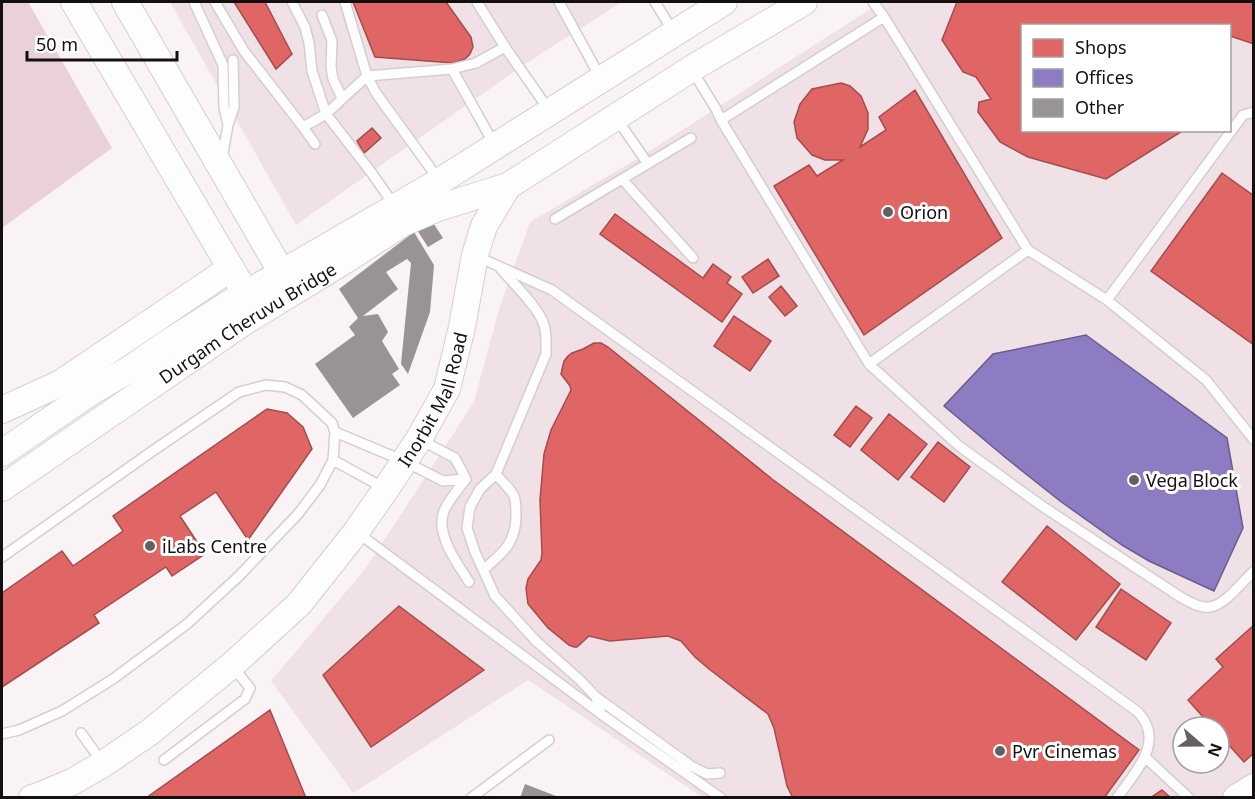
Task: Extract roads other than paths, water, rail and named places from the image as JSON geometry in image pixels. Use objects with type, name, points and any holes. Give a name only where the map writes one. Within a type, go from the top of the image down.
[{"type":"main road","points":[[74,2],[246,294]]},
{"type":"main road","points":[[125,2],[282,273]]},
{"type":"main road","points":[[396,207],[724,2]]},
{"type":"main road","name":"Inorbit Mall Road","points":[[32,798],[72,782],[103,764],[150,732],[232,665],[299,604],[356,532],[419,439],[447,389],[462,327],[475,255],[484,226],[508,186],[691,69],[804,2]]},
{"type":"main road","name":"Durgam Cheruvu Bridge","points":[[2,488],[244,322],[403,223],[438,207],[508,186]]},
{"type":"main road","name":"Durgam Cheruvu Bridge","points":[[2,453],[91,392],[246,294],[396,207]]},
{"type":"main road","points":[[2,410],[61,382],[231,268]]},
{"type":"main road","points":[[1236,798],[1254,787]]},
{"type":"lane","points":[[194,2],[223,65],[224,108],[228,125]]},
{"type":"lane","points":[[215,2],[244,51],[315,144]]},
{"type":"lane","points":[[292,2],[305,27],[312,70],[326,114],[396,207]]},
{"type":"lane","points":[[345,2],[367,76],[376,93],[440,181]]},
{"type":"lane","points":[[477,2],[550,111]]},
{"type":"lane","points":[[558,2],[601,79]]},
{"type":"lane","points":[[655,2],[674,33]]},
{"type":"lane","points":[[873,2],[1028,250],[1107,300],[1206,380],[1254,440]]},
{"type":"lane","points":[[322,15],[332,41],[333,79],[342,98]]},
{"type":"lane","points":[[721,120],[884,17]]},
{"type":"lane","points":[[303,127],[326,114],[367,76],[452,69],[476,63],[505,47]]},
{"type":"lane","points":[[223,65],[244,51]]},
{"type":"lane","points":[[221,168],[228,125],[234,107],[232,60]]},
{"type":"lane","points":[[452,69],[495,146]]},
{"type":"lane","points":[[691,69],[869,364],[959,446],[1042,506],[1182,598],[1198,606],[1208,608],[1221,604],[1254,571]]},
{"type":"lane","points":[[1231,130],[1243,114],[1254,112]]},
{"type":"lane","points":[[616,117],[648,164]]},
{"type":"lane","points":[[1107,300],[1230,132]]},
{"type":"lane","points":[[555,219],[691,138]]},
{"type":"lane","points":[[622,179],[693,258]]},
{"type":"lane","points":[[869,364],[1028,250]]},
{"type":"lane","points":[[475,255],[552,290],[1138,712],[1146,721],[1150,737],[1145,757],[1117,798]]},
{"type":"lane","points":[[499,267],[534,307],[544,324],[547,339],[546,354],[496,474],[480,489],[470,507],[466,528],[475,552],[495,596],[536,641],[593,694],[691,766],[707,774],[720,773]]},
{"type":"lane","points":[[2,557],[239,392],[266,385],[285,387],[303,395],[332,423],[335,432],[333,460],[320,485],[298,514],[239,576],[187,624],[113,679],[62,711],[19,730],[2,734]]},
{"type":"lane","points":[[335,432],[404,461],[443,481],[466,479]]},
{"type":"lane","points":[[419,439],[454,458],[466,479]]},
{"type":"lane","points":[[333,460],[386,489]]},
{"type":"lane","points":[[483,570],[503,553],[511,542],[516,526],[517,513],[514,496],[496,474]]},
{"type":"lane","points":[[466,479],[444,512],[442,529],[451,554],[469,582]]},
{"type":"lane","points":[[356,532],[601,714],[721,798]]},
{"type":"lane","points":[[164,760],[246,699],[250,688],[232,665]]},
{"type":"lane","points":[[593,694],[601,714]]},
{"type":"lane","points":[[81,733],[103,764]]},
{"type":"lane","points":[[471,798],[549,740]]},
{"type":"lane","points":[[1145,757],[1189,798]]},
{"type":"place","name":"Orion","points":[[888,212]]},
{"type":"place","name":"Vega Block","points":[[1134,480]]},
{"type":"place","name":"iLabs Centre","points":[[150,546]]},
{"type":"place","name":"Pvr Cinemas","points":[[1000,751]]}]
